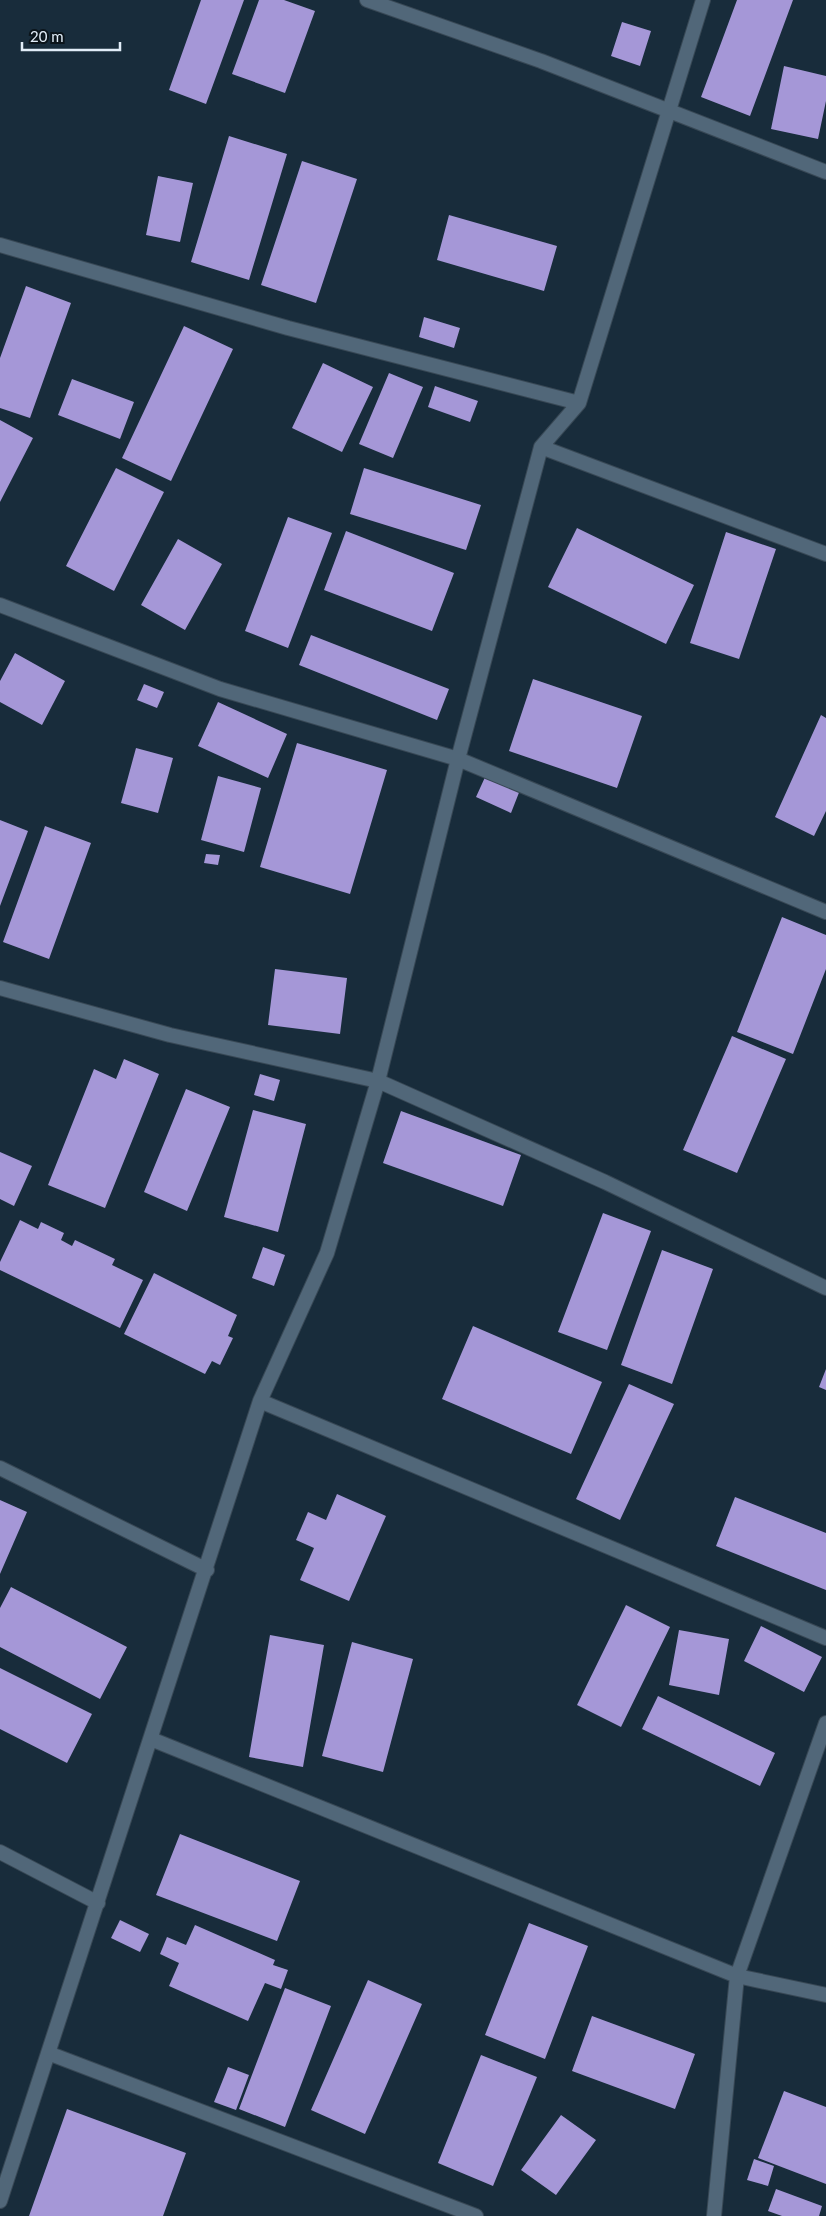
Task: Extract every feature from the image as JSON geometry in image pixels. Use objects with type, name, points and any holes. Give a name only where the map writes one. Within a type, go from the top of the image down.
[{"type":"street","points":[[367,0],[541,61],[826,172]]},
{"type":"street","points":[[0,2201],[207,1570],[260,1401],[327,1253],[378,1081],[458,759],[540,447],[579,403],[703,0]]},
{"type":"street","points":[[0,245],[288,328],[579,403]]},
{"type":"street","points":[[540,447],[826,554]]},
{"type":"street","points":[[0,605],[220,689],[458,759],[826,912]]},
{"type":"street","points":[[0,988],[170,1035],[378,1081],[605,1182],[826,1288]]},
{"type":"street","points":[[260,1401],[826,1638]]},
{"type":"street","points":[[0,1468],[207,1570]]},
{"type":"street","points":[[714,2216],[737,1976],[826,1723]]},
{"type":"street","points":[[151,1739],[737,1976],[826,1995]]},
{"type":"street","points":[[0,1852],[98,1902]]},
{"type":"street","points":[[48,2053],[476,2216]]},
{"type":"building","points":[[201,0],[244,0],[206,104],[169,90]]},
{"type":"building","points":[[259,0],[284,0],[315,11],[285,93],[232,74]]},
{"type":"building","points":[[737,0],[793,0],[750,116],[701,97]]},
{"type":"building","points":[[622,22],[651,31],[640,66],[611,56]]},
{"type":"building","points":[[784,66],[826,76],[826,101],[818,139],[771,129]]},
{"type":"building","points":[[229,136],[287,154],[249,280],[191,262]]},
{"type":"building","points":[[302,161],[357,179],[316,303],[261,285]]},
{"type":"building","points":[[158,176],[193,183],[180,242],[146,235]]},
{"type":"building","points":[[449,215],[557,246],[544,291],[437,260]]},
{"type":"building","points":[[26,286],[71,303],[30,418],[0,408],[0,358]]},
{"type":"building","points":[[424,317],[460,328],[454,348],[419,337]]},
{"type":"building","points":[[184,326],[233,349],[171,481],[122,458]]},
{"type":"building","points":[[323,363],[373,387],[342,452],[292,428]]},
{"type":"building","points":[[389,373],[423,387],[393,458],[359,444]]},
{"type":"building","points":[[72,379],[134,402],[120,439],[58,415]]},
{"type":"building","points":[[435,386],[478,401],[470,422],[428,407]]},
{"type":"building","points":[[0,420],[33,438],[0,502]]},
{"type":"building","points":[[116,468],[164,492],[114,591],[66,566]]},
{"type":"building","points":[[364,468],[481,505],[466,550],[350,514]]},
{"type":"building","points":[[288,517],[332,533],[288,648],[245,631]]},
{"type":"building","points":[[577,528],[694,585],[666,644],[548,587]]},
{"type":"building","points":[[346,531],[454,573],[432,631],[324,590]]},
{"type":"building","points":[[726,532],[776,549],[739,659],[690,643]]},
{"type":"building","points":[[178,539],[222,564],[185,630],[141,605]]},
{"type":"building","points":[[311,635],[449,689],[437,720],[299,665]]},
{"type":"building","points":[[15,653],[65,681],[42,725],[0,702],[0,681]]},
{"type":"building","points":[[533,679],[642,716],[617,788],[509,751]]},
{"type":"building","points":[[144,684],[164,692],[157,708],[137,700]]},
{"type":"building","points":[[218,702],[287,734],[268,778],[198,746]]},
{"type":"building","points":[[821,715],[826,718],[826,811],[814,836],[775,817]]},
{"type":"building","points":[[297,743],[387,770],[350,894],[260,867]]},
{"type":"building","points":[[136,748],[173,758],[158,813],[121,803]]},
{"type":"building","points":[[486,775],[520,790],[511,813],[476,797]]},
{"type":"building","points":[[218,776],[261,788],[244,852],[201,840]]},
{"type":"building","points":[[0,820],[28,831],[0,906]]},
{"type":"building","points":[[45,826],[91,843],[49,959],[3,942]]},
{"type":"building","points":[[206,854],[220,855],[218,865],[204,863]]},
{"type":"building","points":[[782,917],[826,935],[826,969],[793,1054],[737,1032]]},
{"type":"building","points":[[275,969],[347,978],[340,1034],[268,1025]]},
{"type":"building","points":[[732,1036],[786,1059],[737,1173],[683,1150]]},
{"type":"building","points":[[124,1059],[159,1074],[105,1208],[48,1185],[94,1069],[116,1079]]},
{"type":"building","points":[[260,1074],[280,1080],[274,1101],[254,1095]]},
{"type":"building","points":[[186,1089],[230,1107],[187,1211],[144,1192]]},
{"type":"building","points":[[253,1110],[306,1124],[278,1232],[224,1217]]},
{"type":"building","points":[[401,1111],[521,1155],[503,1206],[383,1163]]},
{"type":"building","points":[[0,1152],[32,1166],[14,1206],[0,1199]]},
{"type":"building","points":[[603,1213],[651,1231],[607,1350],[558,1332]]},
{"type":"building","points":[[20,1220],[38,1229],[41,1222],[64,1233],[61,1240],[72,1246],[75,1240],[115,1259],[112,1265],[143,1280],[120,1328],[0,1270],[0,1262]]},
{"type":"building","points":[[263,1247],[285,1255],[274,1286],[252,1278]]},
{"type":"building","points":[[662,1250],[713,1269],[672,1384],[621,1365]]},
{"type":"building","points":[[154,1273],[237,1315],[228,1336],[233,1338],[220,1365],[212,1361],[205,1374],[124,1334]]},
{"type":"building","points":[[473,1326],[602,1382],[571,1454],[442,1399]]},
{"type":"building","points":[[826,1369],[826,1390],[819,1387]]},
{"type":"building","points":[[629,1384],[674,1404],[620,1520],[576,1499]]},
{"type":"building","points":[[337,1494],[386,1516],[349,1601],[300,1580],[314,1548],[296,1540],[308,1512],[326,1520]]},
{"type":"building","points":[[735,1497],[826,1533],[826,1590],[716,1546]]},
{"type":"building","points":[[0,1500],[27,1512],[0,1574]]},
{"type":"building","points":[[11,1587],[127,1647],[100,1699],[0,1647],[0,1608]]},
{"type":"building","points":[[626,1605],[670,1627],[621,1727],[577,1705]]},
{"type":"building","points":[[761,1626],[822,1657],[804,1692],[744,1661]]},
{"type":"building","points":[[679,1630],[729,1639],[719,1695],[669,1685]]},
{"type":"building","points":[[270,1635],[324,1645],[303,1767],[249,1757]]},
{"type":"building","points":[[352,1642],[413,1659],[383,1772],[322,1756]]},
{"type":"building","points":[[0,1668],[92,1714],[67,1763],[0,1729]]},
{"type":"building","points":[[658,1696],[775,1753],[760,1786],[642,1729]]},
{"type":"building","points":[[180,1834],[300,1881],[277,1941],[156,1895]]},
{"type":"building","points":[[120,1920],[149,1934],[140,1952],[111,1938]]},
{"type":"building","points":[[529,1923],[588,1946],[545,2059],[485,2035]]},
{"type":"building","points":[[195,1925],[275,1960],[273,1965],[288,1970],[281,1989],[265,1983],[248,2021],[169,1986],[179,1963],[160,1954],[167,1937],[186,1945]]},
{"type":"building","points":[[368,1980],[422,2004],[365,2134],[311,2110]]},
{"type":"building","points":[[285,1988],[331,2006],[285,2127],[239,2109]]},
{"type":"building","points":[[592,2016],[695,2054],[675,2109],[572,2071]]},
{"type":"building","points":[[481,2055],[537,2077],[493,2186],[438,2163]]},
{"type":"building","points":[[228,2067],[249,2075],[236,2110],[214,2102]]},
{"type":"building","points":[[784,2091],[826,2107],[826,2184],[758,2158]]},
{"type":"building","points":[[67,2109],[186,2153],[163,2216],[29,2216]]},
{"type":"building","points":[[561,2115],[596,2140],[556,2195],[521,2170]]},
{"type":"building","points":[[754,2159],[774,2166],[768,2186],[747,2180]]},
{"type":"building","points":[[776,2189],[822,2206],[819,2216],[782,2216],[768,2211]]}]
